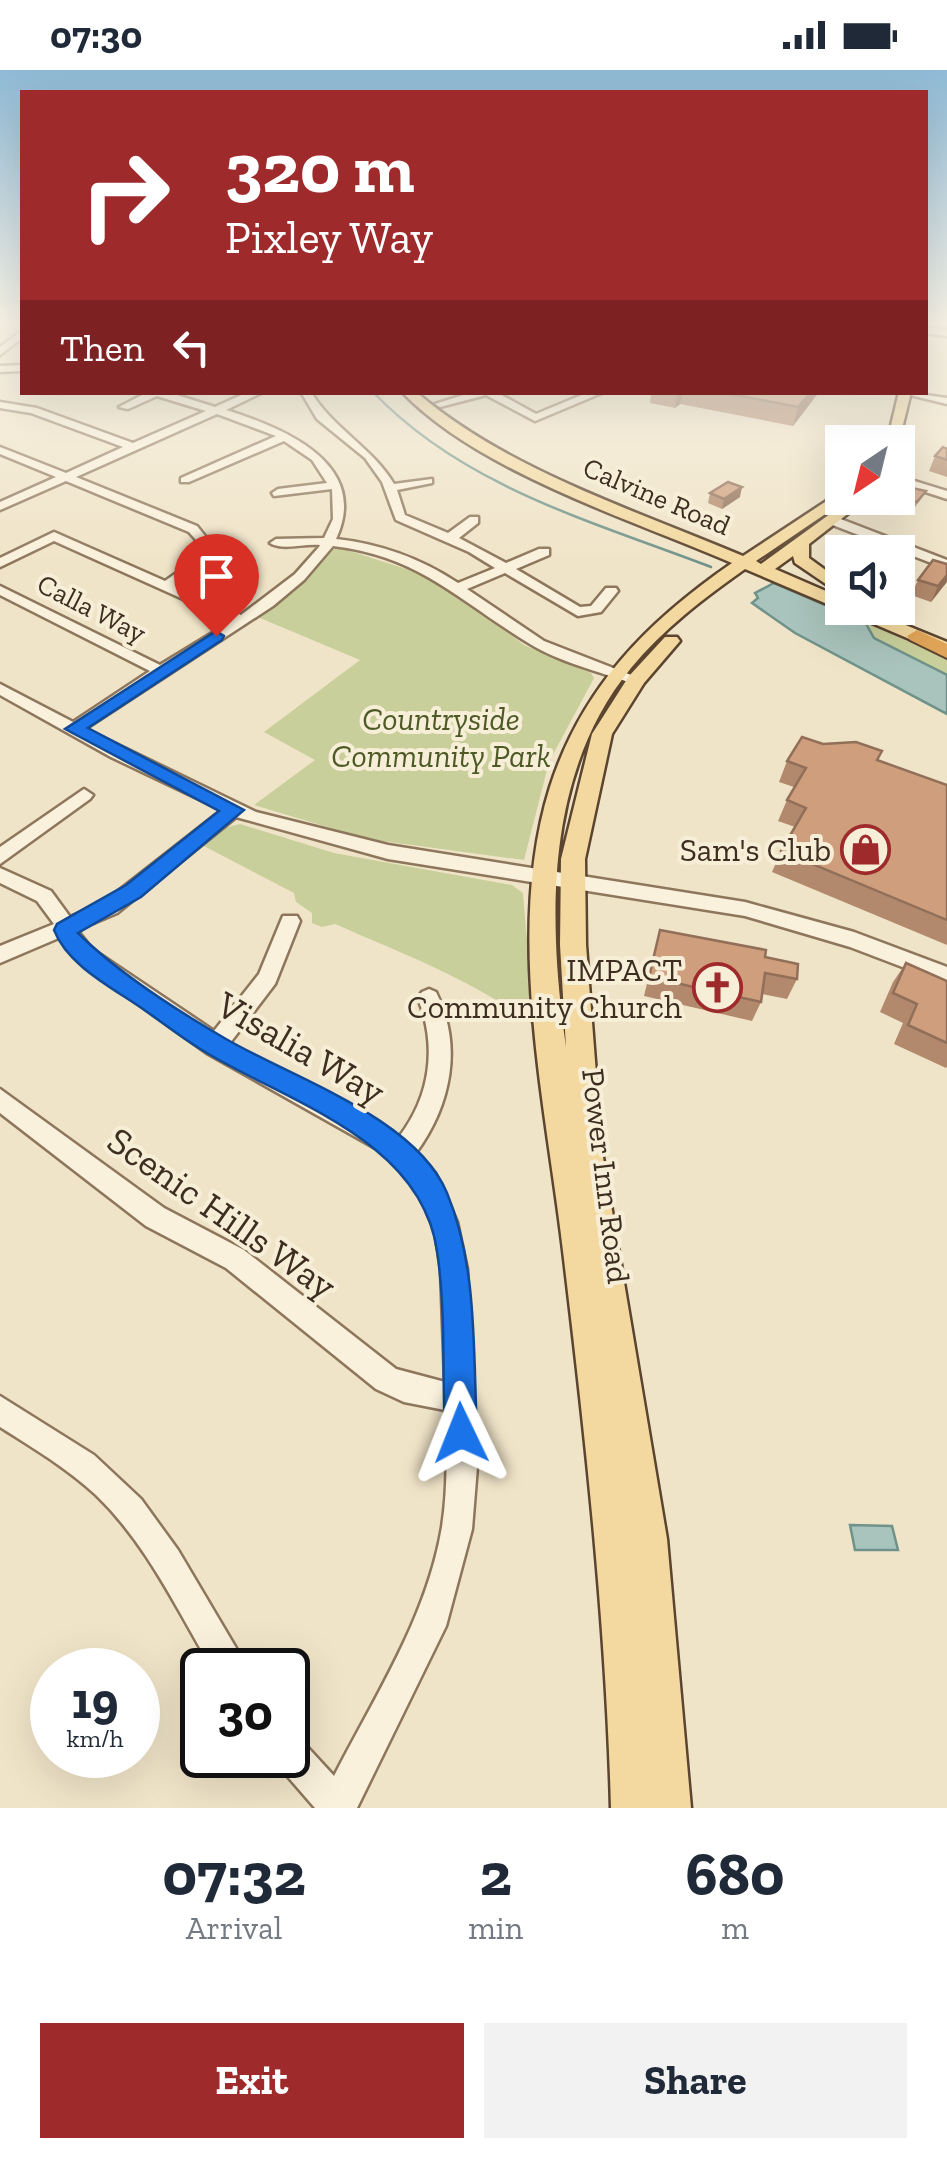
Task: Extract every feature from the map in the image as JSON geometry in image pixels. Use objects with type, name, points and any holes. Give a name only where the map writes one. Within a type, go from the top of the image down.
[{"type":"highway","points":[[918,636],[947,650]]},
{"type":"main road","name":"Calvine Road","points":[[419,401],[442,421],[517,465],[825,584]]},
{"type":"main road","name":"Calvine Road","points":[[437,401],[483,436],[553,472],[760,562],[825,595]]},
{"type":"main road","name":"Power Inn Road","points":[[670,1808],[648,1539],[587,1151],[574,982],[559,879],[556,812],[577,740],[666,623],[760,562],[825,510]]},
{"type":"main road","name":"Power Inn Road","points":[[760,562],[802,545],[841,515]]},
{"type":"main road","points":[[802,545],[801,560],[825,578]]},
{"type":"main road","points":[[915,621],[947,634]]},
{"type":"main road","points":[[891,625],[918,636]]},
{"type":"main road","name":"Power Inn Road","points":[[559,879],[547,990],[630,1676],[633,1808]]},
{"type":"street","points":[[124,407],[137,401]]},
{"type":"street","points":[[74,729],[241,620],[308,571],[330,542],[340,511],[336,485],[319,460],[283,436],[181,401]]},
{"type":"street","points":[[0,506],[238,401]]},
{"type":"street","points":[[306,401],[369,456],[390,488],[400,517],[450,538],[578,612],[596,609],[611,592]]},
{"type":"street","points":[[440,404],[452,401]]},
{"type":"street","points":[[504,401],[535,418]]},
{"type":"street","points":[[520,425],[578,401]]},
{"type":"street","points":[[0,406],[33,410],[136,448]]},
{"type":"street","points":[[185,480],[283,436]]},
{"type":"street","points":[[0,450],[197,533],[204,546],[200,561],[166,586]]},
{"type":"street","points":[[390,488],[428,481]]},
{"type":"street","points":[[278,493],[336,485]]},
{"type":"street","points":[[915,485],[947,495]]},
{"type":"street","points":[[450,538],[474,520]]},
{"type":"street","points":[[834,521],[947,565]]},
{"type":"street","name":"Calla Way","points":[[0,563],[54,536],[241,620]]},
{"type":"street","points":[[276,542],[365,546],[399,557],[460,587],[529,638],[627,676]]},
{"type":"street","points":[[460,587],[544,552]]},
{"type":"street","name":"Calla Way","points":[[0,590],[161,671]]},
{"type":"street","points":[[0,689],[234,810],[388,852],[770,915],[947,976]]},
{"type":"street","points":[[0,857],[84,795]]},
{"type":"street","points":[[0,955],[65,930],[134,891],[234,810]]},
{"type":"street","name":"Visalia Way","points":[[0,875],[49,901],[69,940],[216,1046],[367,1128],[402,1152],[435,1196],[448,1230],[460,1399],[460,1497],[442,1593],[430,1626],[337,1807]]},
{"type":"street","points":[[216,1046],[268,978],[290,921]]},
{"type":"street","points":[[402,1152],[427,1119],[440,1078],[438,1027],[429,998]]},
{"type":"street","name":"Scenic Hills Way","points":[[0,1099],[155,1217],[235,1259],[386,1379],[404,1388],[460,1399]]},
{"type":"street","points":[[0,1410],[85,1466],[143,1525],[193,1596],[220,1648]]},
{"type":"street","points":[[310,1777],[337,1807]]},
{"type":"green space","name":"Countryside Community Park","points":[[341,548],[434,578],[524,645],[591,673],[594,678],[549,762],[524,860],[367,839],[254,805],[315,760],[264,732],[360,660],[253,615],[297,586],[330,550]]},
{"type":"green space","points":[[867,625],[947,659],[947,675],[874,638]]},
{"type":"green space","points":[[240,824],[334,853],[512,885],[523,893],[534,1026],[438,969],[335,924],[322,927],[312,923],[312,913],[296,902],[294,893],[202,845],[224,828]]},
{"type":"water","points":[[774,583],[825,605],[825,625],[867,625],[874,638],[947,675],[947,714],[795,633],[752,603],[758,598],[755,593]]},
{"type":"water","points":[[850,1525],[892,1526],[898,1550],[855,1550]]},
{"type":"building","points":[[767,401],[803,401],[798,407]]},
{"type":"building","points":[[943,447],[947,449],[947,460],[935,456]]},
{"type":"building","points":[[728,482],[742,487],[724,499],[710,493]]},
{"type":"building","points":[[915,489],[926,491],[917,502]]},
{"type":"building","points":[[933,560],[947,564],[947,575],[938,586],[918,580]]},
{"type":"building","name":"Sam's Club","points":[[802,737],[823,744],[856,742],[882,751],[877,760],[947,785],[947,920],[781,851],[806,808],[787,800],[806,768],[787,761]]},
{"type":"building","points":[[660,930],[766,950],[765,957],[798,964],[797,979],[765,973],[761,1002],[649,977]]},
{"type":"building","points":[[906,963],[947,981],[947,1043],[908,1025],[917,1004],[893,993]]},
{"type":"waterway","points":[[383,401],[447,453],[488,477],[575,516],[711,567]]},
{"type":"place","name":"Sam's Club","points":[[866,850]]},
{"type":"place","name":"IMPACT Community Church","points":[[717,988]]},
{"type":"route","points":[[216,636],[74,729],[234,810],[134,891],[96,916],[65,930],[69,940],[96,963],[216,1046],[246,1066],[380,1136],[417,1169],[435,1196],[452,1250],[461,1433]]}]
